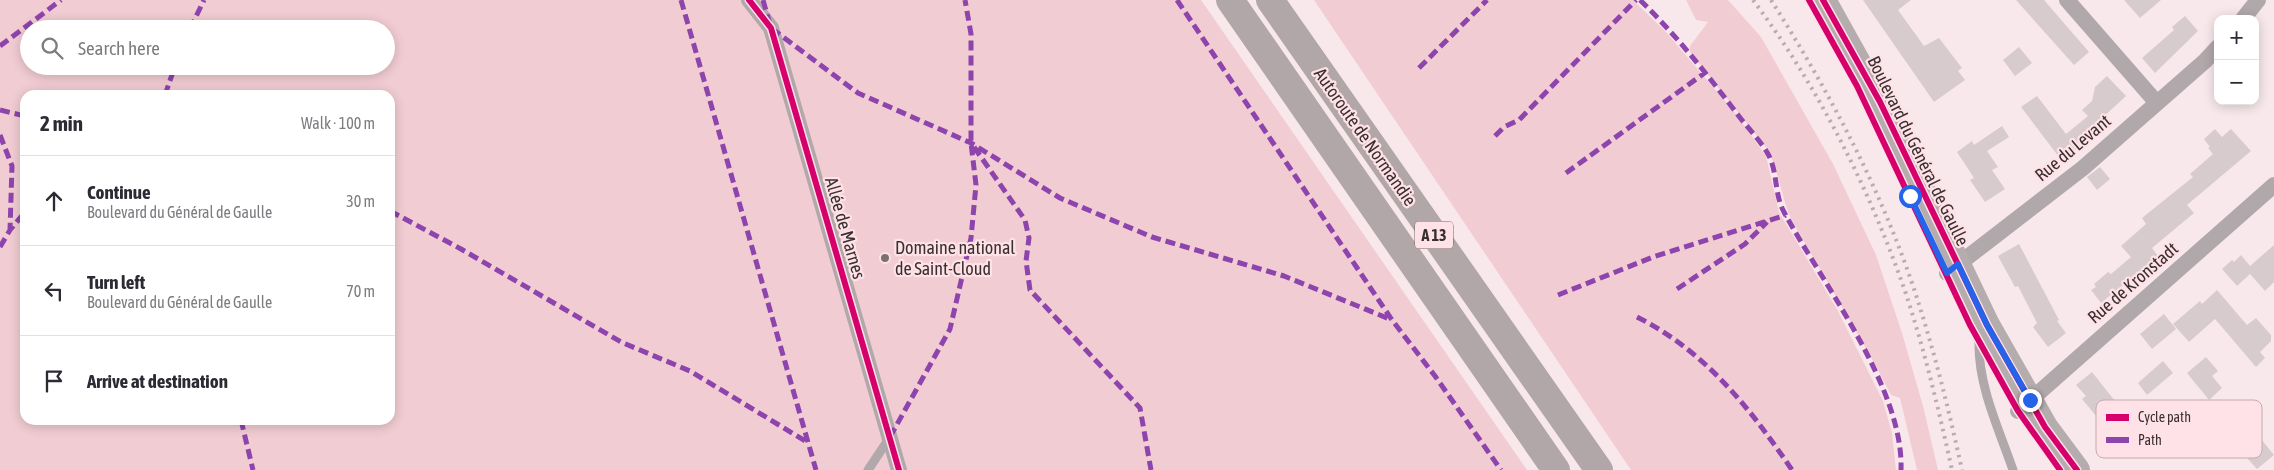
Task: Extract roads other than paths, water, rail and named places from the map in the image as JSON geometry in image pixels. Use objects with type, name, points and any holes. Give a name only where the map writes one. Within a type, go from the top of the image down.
[{"type":"highway","name":"Autoroute de Normandie","points":[[1230,0],[1556,470]]},
{"type":"highway","name":"Autoroute de Normandie","points":[[1270,0],[1599,470]]},
{"type":"main road","name":"Boulevard du Général de Gaulle","points":[[1809,0],[1858,86],[1952,268],[1987,325],[2024,406],[2060,470]]},
{"type":"main road","name":"Boulevard du Général de Gaulle","points":[[1823,0],[1880,102],[1952,268],[1980,342],[2024,406],[2045,426],[2077,470]]},
{"type":"street","name":"Allée de Marnes","points":[[749,0],[771,28],[899,470]]},
{"type":"street","points":[[2067,0],[2157,103]]},
{"type":"street","points":[[2246,15],[2258,0]]},
{"type":"street","name":"Rue du Levant","points":[[1952,268],[2082,168],[2214,51]]},
{"type":"street","name":"Rue de Kronstadt","points":[[2024,406],[2271,194]]},
{"type":"lane","points":[[1980,342],[1979,362],[1983,380],[2013,470]]},
{"type":"lane","points":[[868,470],[890,437]]},
{"type":"railway","points":[[1753,0],[1800,68],[1821,104],[1841,141],[1876,217],[1892,255],[1913,316],[1952,470]]},
{"type":"railway","points":[[1771,0],[1831,101],[1867,172],[1898,243],[1933,350],[1962,470]]},
{"type":"place","name":"Domaine national de Saint-Cloud","points":[[885,258]]}]
